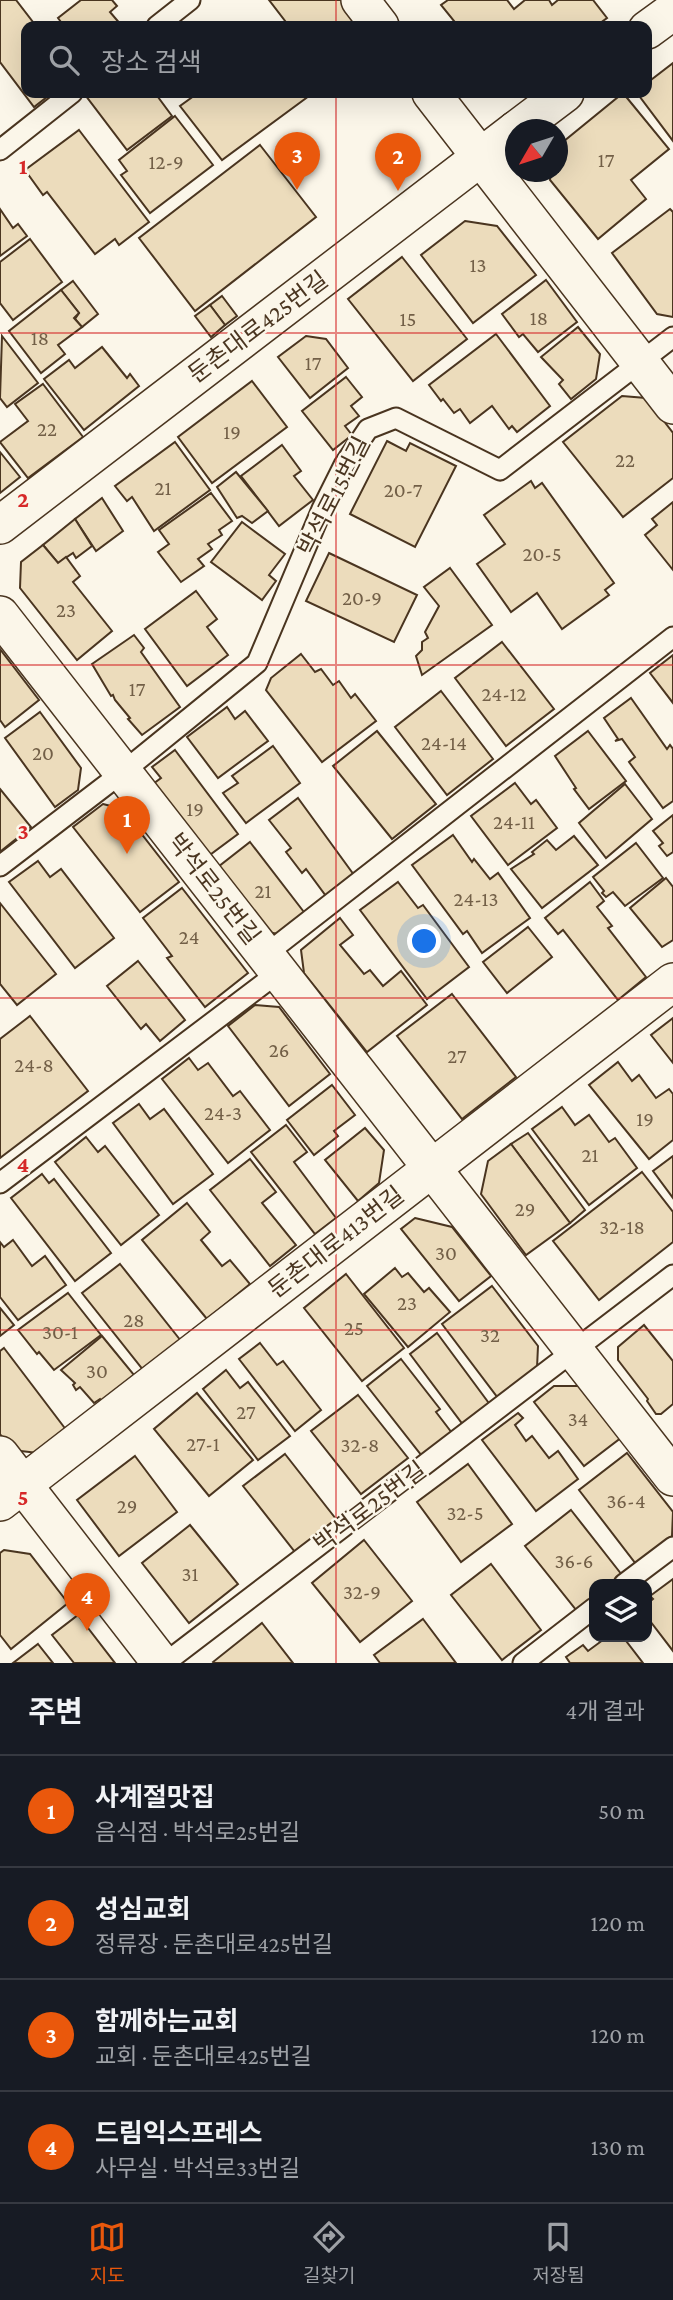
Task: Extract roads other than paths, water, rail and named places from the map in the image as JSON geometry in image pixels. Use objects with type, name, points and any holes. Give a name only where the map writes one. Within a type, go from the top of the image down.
[{"type":"street","points":[[359,0],[376,21]]},
{"type":"street","points":[[652,26],[673,11]]},
{"type":"street","points":[[435,98],[673,405]]},
{"type":"street","name":"둔촌대로425번길","points":[[531,119],[558,98]]},
{"type":"street","name":"둔촌대로425번길","points":[[0,525],[505,138]]},
{"type":"street","name":"박석로25번길","points":[[0,615],[673,1477]]},
{"type":"street","name":"둔촌대로413번길","points":[[11,1493],[673,982]]},
{"type":"street","points":[[0,1455],[11,1493],[163,1663]]},
{"type":"lane","points":[[163,21],[190,0]]},
{"type":"lane","points":[[0,150],[66,98]]},
{"type":"lane","points":[[640,362],[673,337]]},
{"type":"lane","name":"박석로15번길","points":[[123,772],[257,663],[322,509],[368,429],[396,418],[500,470],[640,362]]},
{"type":"lane","points":[[0,1182],[673,636]]},
{"type":"lane","points":[[0,866],[123,772]]},
{"type":"lane","points":[[575,1351],[673,1275]]},
{"type":"lane","name":"박석로25번길","points":[[163,1663],[575,1351]]},
{"type":"lane","points":[[631,1579],[673,1547]]},
{"type":"lane","points":[[523,1663],[589,1612]]},
{"type":"place","name":"함께하는교회","points":[[297,190]]},
{"type":"place","name":"성심교회","points":[[398,191]]},
{"type":"place","name":"사계절맛집","points":[[127,854]]},
{"type":"place","name":"드림익스프레스","points":[[87,1631]]}]
